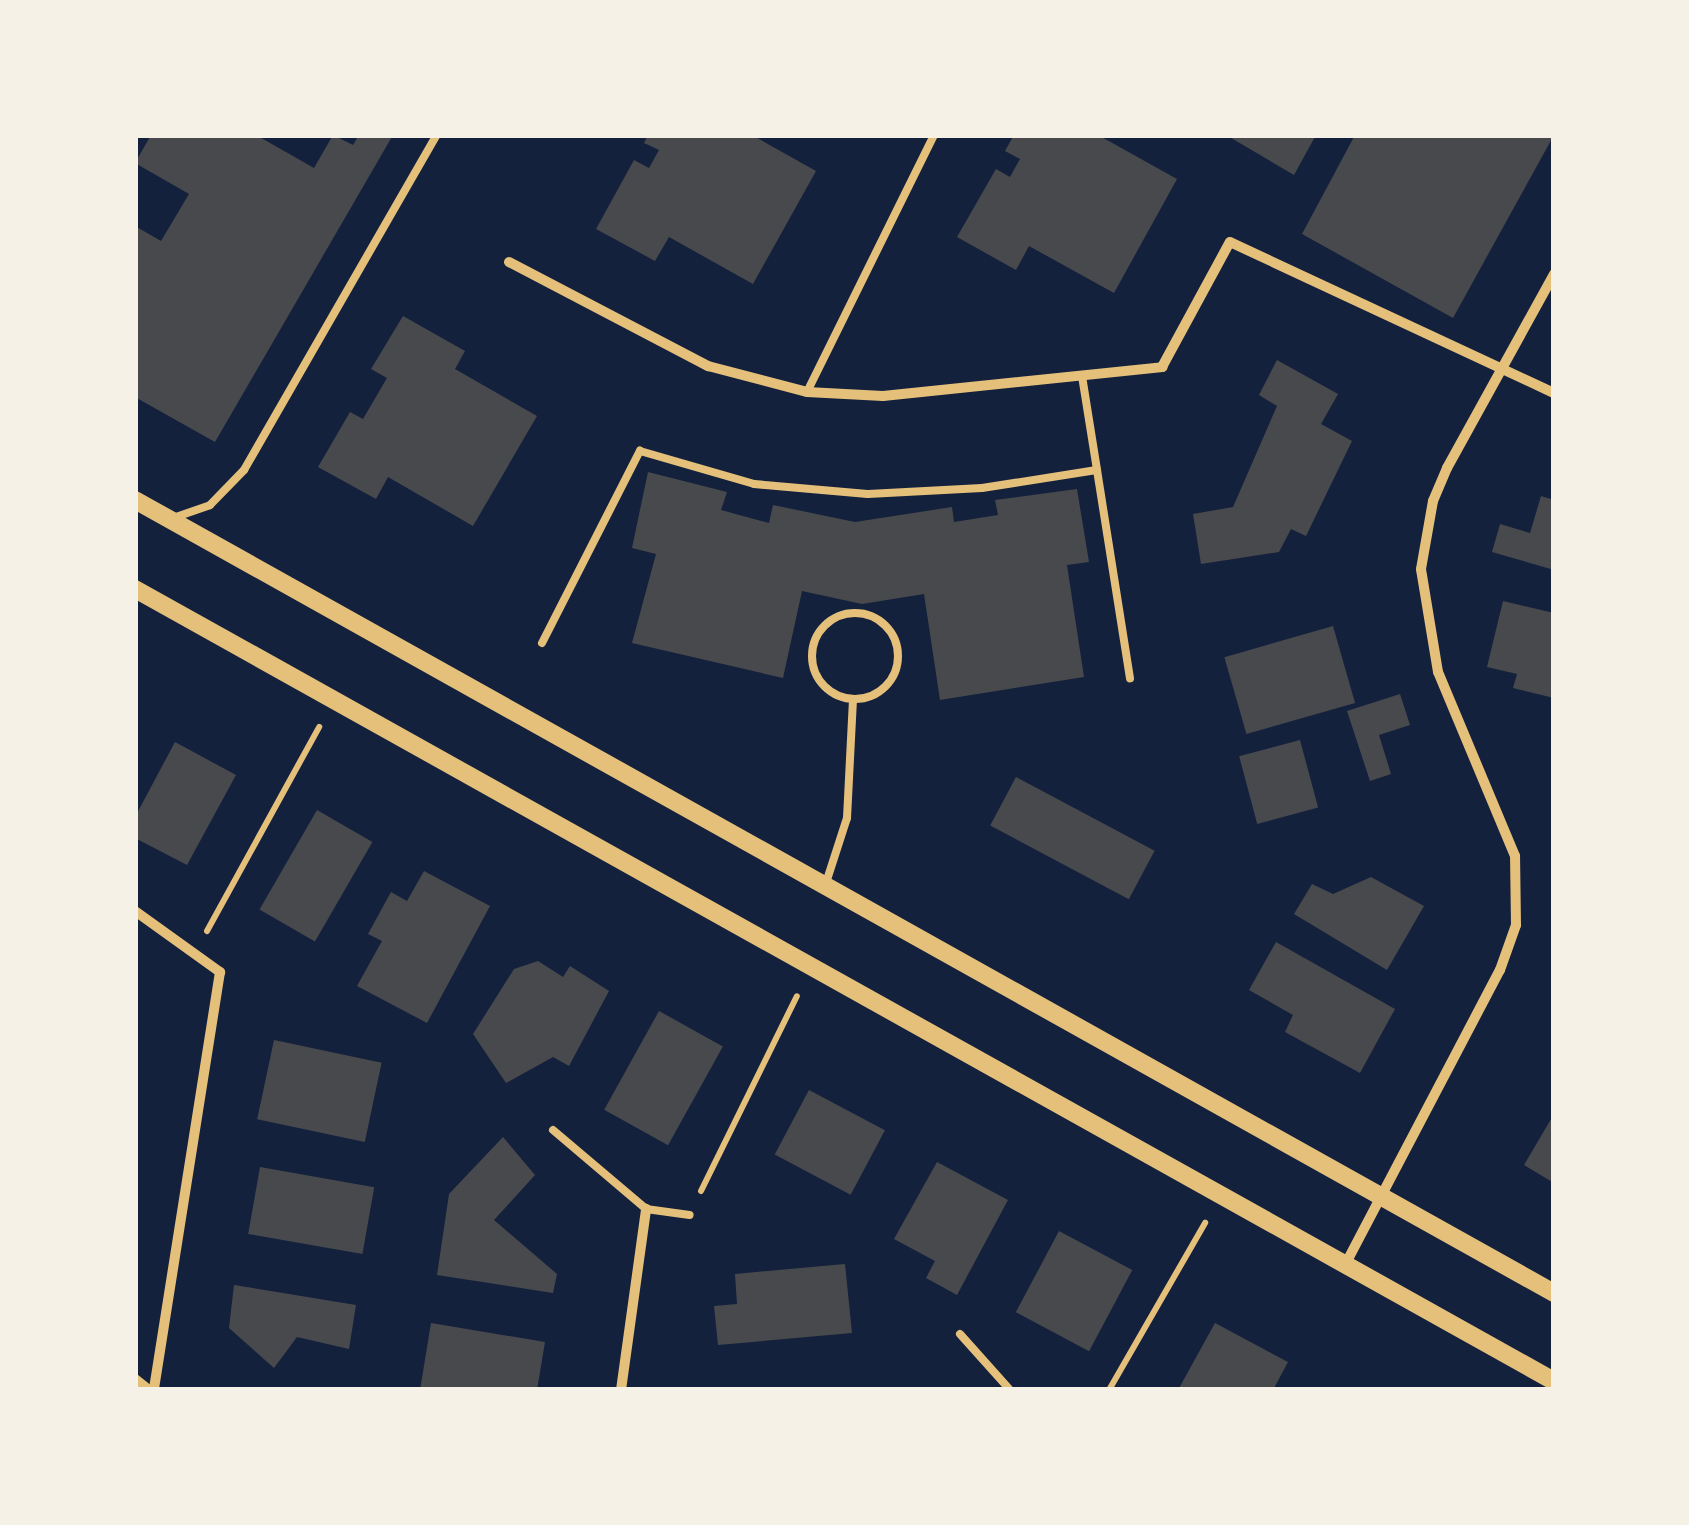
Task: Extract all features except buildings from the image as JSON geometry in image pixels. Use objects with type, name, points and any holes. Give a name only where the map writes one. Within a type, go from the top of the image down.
[{"type":"street","points":[[509,262],[708,366],[807,392],[928,394],[1162,367],[1230,242],[1554,393]]},
{"type":"street","points":[[1345,1265],[1500,970],[1519,902],[1504,821],[1438,672],[1422,586],[1433,502],[1501,366],[1554,274]]},
{"type":"street","points":[[135,500],[1554,1293]]},
{"type":"street","points":[[135,589],[1554,1381]]},
{"type":"street","points":[[135,911],[220,972],[151,1390],[135,1379]]},
{"type":"street","points":[[621,1390],[646,1209]]},
{"type":"lane","points":[[169,519],[210,505],[244,470],[437,135]]},
{"type":"lane","points":[[807,392],[934,135]]},
{"type":"lane","points":[[1082,376],[1130,678]]},
{"type":"lane","points":[[542,643],[640,452],[754,484],[849,494],[982,488],[1096,470]]},
{"type":"lane","points":[[848,614],[887,627],[898,658],[884,688],[853,700],[824,686],[812,654],[826,625],[848,614]]},
{"type":"lane","points":[[825,886],[847,818],[853,700]]},
{"type":"lane","points":[[553,1130],[646,1209],[690,1215]]},
{"type":"lane","points":[[960,1334],[1010,1390]]},
{"type":"path","points":[[194,953],[334,700]]},
{"type":"path","points":[[690,1215],[812,967]]},
{"type":"path","points":[[1109,1390],[1221,1196]]}]
